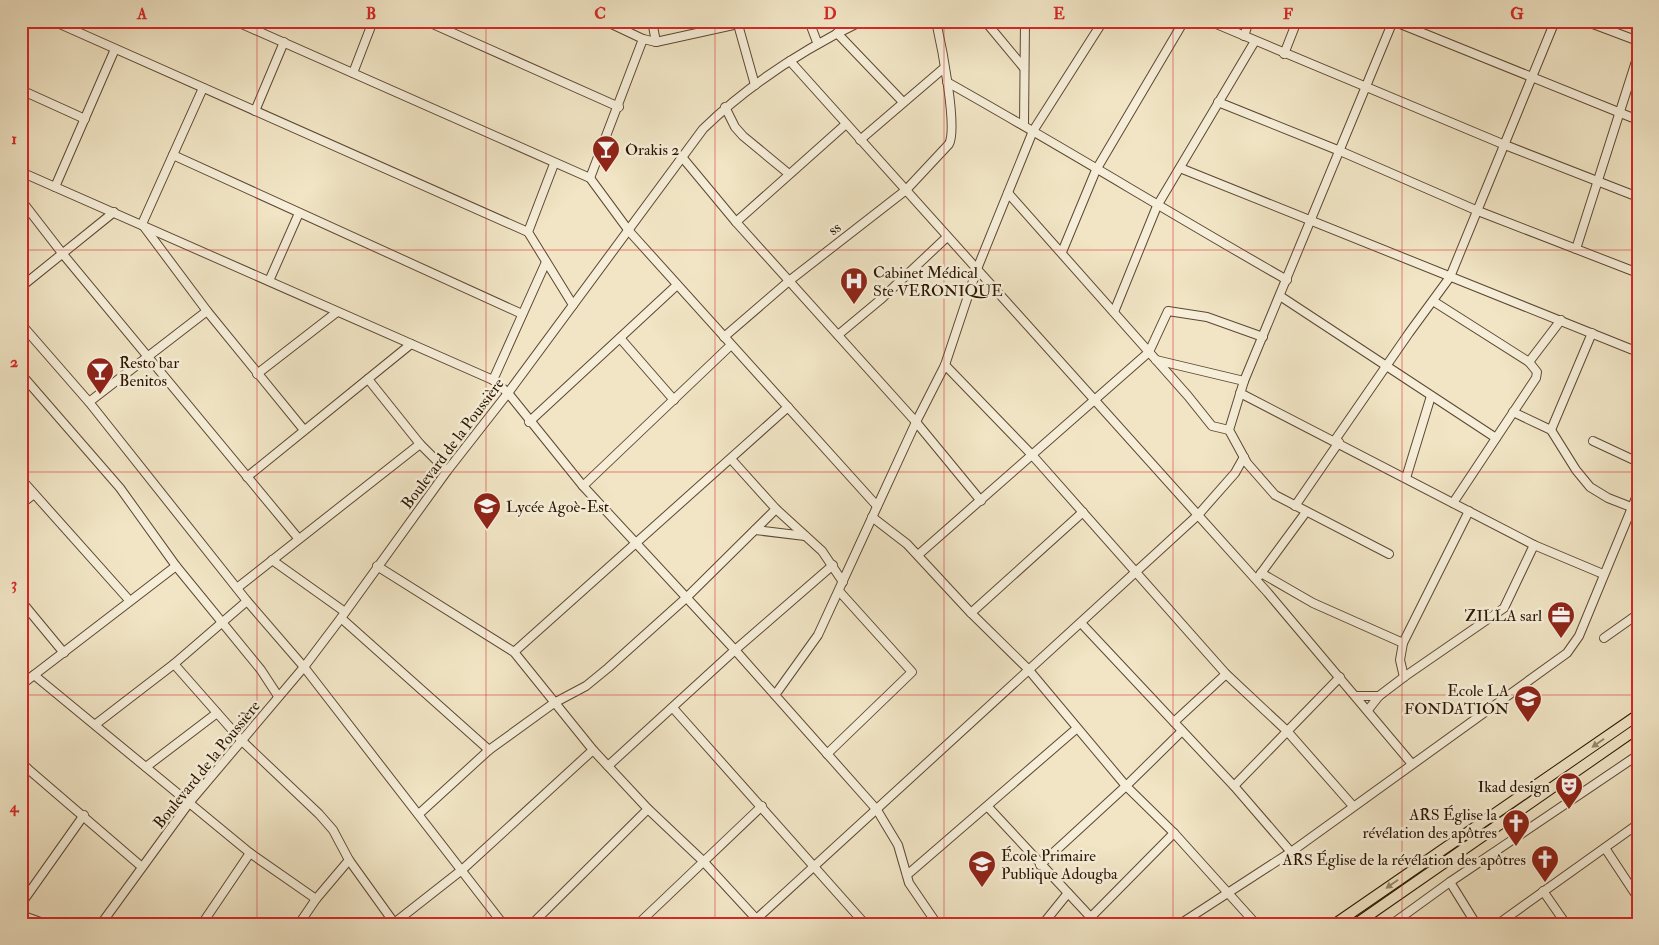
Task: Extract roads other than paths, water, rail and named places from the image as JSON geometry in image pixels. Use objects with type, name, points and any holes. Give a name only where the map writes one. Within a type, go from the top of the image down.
[{"type":"main road","points":[[1335,924],[1638,715]]},
{"type":"main road","points":[[1356,924],[1638,728]]},
{"type":"street","points":[[235,21],[554,164],[590,178],[629,231],[877,506]]},
{"type":"street","points":[[353,74],[373,21]]},
{"type":"street","points":[[426,21],[619,107]]},
{"type":"street","points":[[605,21],[643,39],[656,42],[738,22],[756,85]]},
{"type":"street","points":[[652,21],[656,42]]},
{"type":"street","points":[[810,21],[818,42]]},
{"type":"street","name":"Boulevard de la Poussière","points":[[101,924],[188,804],[304,667],[446,471],[508,393],[703,128],[725,107],[818,42],[862,21]]},
{"type":"street","points":[[936,21],[947,82],[1024,125],[1157,206],[1287,280]]},
{"type":"street","points":[[985,21],[1024,68]]},
{"type":"street","points":[[1024,125],[1025,21]]},
{"type":"street","points":[[775,695],[812,645],[839,591],[916,422],[945,365],[977,269],[1033,131],[1103,21]]},
{"type":"street","points":[[1062,252],[1096,170],[1184,21]]},
{"type":"street","points":[[1209,21],[1505,145],[1638,197]]},
{"type":"street","points":[[1244,36],[1250,21]]},
{"type":"street","points":[[1284,54],[1297,21]]},
{"type":"street","points":[[1389,554],[1306,512],[1270,491],[1244,457],[1229,430],[1244,381],[1393,21],[1638,120]]},
{"type":"street","points":[[1295,506],[1386,366],[1450,277],[1555,21]]},
{"type":"street","points":[[1585,21],[1638,41]]},
{"type":"street","points":[[57,22],[528,232],[573,305]]},
{"type":"street","points":[[838,33],[903,102]]},
{"type":"street","points":[[590,178],[619,107],[643,39]]},
{"type":"street","points":[[1114,312],[1157,206],[1255,41]]},
{"type":"street","points":[[255,111],[284,42]]},
{"type":"street","points":[[55,187],[115,49]]},
{"type":"street","points":[[1576,249],[1638,55]]},
{"type":"street","points":[[790,61],[1198,515],[1258,576],[1412,764]]},
{"type":"street","points":[[860,140],[944,68]]},
{"type":"street","name":"ss","points":[[724,337],[789,281],[906,190],[950,144],[952,135],[947,82]]},
{"type":"street","points":[[142,224],[202,88]]},
{"type":"street","points":[[21,90],[85,119]]},
{"type":"street","points":[[1218,102],[1340,151],[1478,211],[1638,273]]},
{"type":"street","points":[[725,107],[735,127],[743,136],[789,174]]},
{"type":"street","points":[[736,222],[846,124]]},
{"type":"street","points":[[173,155],[522,314]]},
{"type":"street","points":[[682,157],[736,222],[916,422],[981,500]]},
{"type":"street","points":[[528,232],[554,164]]},
{"type":"street","points":[[1180,168],[1638,352]]},
{"type":"street","points":[[21,172],[493,380],[508,393],[529,422],[583,486],[735,650],[877,810],[898,845],[915,895],[937,924]]},
{"type":"street","points":[[1008,193],[1062,252],[1212,426],[1229,430]]},
{"type":"street","points":[[21,200],[62,253],[298,538]]},
{"type":"street","points":[[21,287],[114,212]]},
{"type":"street","points":[[268,281],[299,213]]},
{"type":"street","points":[[142,224],[208,311],[304,430]]},
{"type":"street","points":[[838,335],[880,300],[948,237]]},
{"type":"street","points":[[493,380],[546,262]]},
{"type":"street","points":[[529,422],[677,285]]},
{"type":"street","points":[[1280,296],[1496,438]]},
{"type":"street","points":[[1433,301],[1529,362],[1537,372],[1536,378],[1453,503]]},
{"type":"street","points":[[918,555],[1034,456],[1149,352],[1167,314],[1171,310],[1207,317],[1262,337]]},
{"type":"street","points":[[89,402],[208,311]]},
{"type":"street","points":[[258,374],[337,312]]},
{"type":"street","points":[[1529,362],[1561,320]]},
{"type":"street","points":[[21,324],[89,402],[247,601],[304,667],[420,813],[503,924]]},
{"type":"street","points":[[1551,430],[1592,333]]},
{"type":"street","points":[[620,338],[674,400]]},
{"type":"street","points":[[247,477],[411,344]]},
{"type":"street","points":[[583,486],[731,345]]},
{"type":"street","points":[[1156,360],[1244,381]]},
{"type":"street","points":[[945,365],[1034,456],[1226,674],[1287,731],[1353,806]]},
{"type":"street","points":[[21,374],[120,488],[176,566],[261,670],[278,696]]},
{"type":"street","points":[[368,379],[420,444],[446,471]]},
{"type":"street","points":[[1240,393],[1337,441],[1534,545],[1603,574]]},
{"type":"street","points":[[1406,478],[1431,396]]},
{"type":"street","points":[[514,652],[788,407]]},
{"type":"street","points":[[1513,412],[1551,430],[1590,487],[1608,498],[1631,507]]},
{"type":"street","points":[[1593,441],[1638,462]]},
{"type":"street","points":[[237,588],[298,538],[420,444]]},
{"type":"street","points":[[377,566],[514,652],[593,750],[648,809],[704,862],[756,922],[814,864],[877,810],[1028,669],[1198,515],[1235,474],[1244,457]]},
{"type":"street","points":[[731,459],[776,509],[806,536],[833,565],[843,582]]},
{"type":"street","points":[[21,479],[129,600]]},
{"type":"street","points":[[1180,924],[1291,852],[1574,647],[1638,493]]},
{"type":"street","points":[[21,504],[34,494]]},
{"type":"street","points":[[420,813],[489,750],[554,703],[586,686],[608,668],[686,598],[776,509]]},
{"type":"street","points":[[1404,677],[1400,660],[1403,643],[1469,511]]},
{"type":"street","points":[[971,613],[1084,512]]},
{"type":"street","points":[[1258,576],[1306,512]]},
{"type":"street","points":[[872,517],[918,555],[971,613],[1028,669],[1076,729],[1126,786],[1174,833],[1256,924]]},
{"type":"street","points":[[755,530],[806,536]]},
{"type":"street","points":[[1368,710],[1379,696],[1404,677],[1504,608],[1534,545]]},
{"type":"street","points":[[272,560],[343,615],[489,750]]},
{"type":"street","points":[[608,766],[735,650],[833,565]]},
{"type":"street","points":[[21,685],[129,600],[176,566]]},
{"type":"street","points":[[1258,576],[1403,643]]},
{"type":"street","points":[[827,754],[912,672],[839,591]]},
{"type":"street","points":[[21,601],[64,653]]},
{"type":"street","points":[[96,724],[174,664],[247,601]]},
{"type":"street","points":[[1604,638],[1638,614]]},
{"type":"street","points":[[1081,623],[1234,786],[1291,852]]},
{"type":"street","points":[[174,664],[241,740],[320,814],[340,840],[349,860],[394,923],[463,869],[593,750]]},
{"type":"street","points":[[1174,722],[1226,674]]},
{"type":"street","points":[[34,675],[96,724],[188,804],[250,853],[316,899]]},
{"type":"street","points":[[1234,786],[1340,677]]},
{"type":"street","points":[[1357,696],[1379,696]]},
{"type":"street","points":[[672,708],[814,864],[865,924]]},
{"type":"street","points":[[146,767],[217,713]]},
{"type":"street","points":[[907,875],[1076,729]]},
{"type":"street","points":[[1040,864],[1126,786],[1182,730]]},
{"type":"street","points":[[1392,924],[1450,882],[1637,757]]},
{"type":"street","points":[[21,776],[24,765],[142,867]]},
{"type":"street","points":[[638,924],[762,806]]},
{"type":"street","points":[[988,806],[1097,924]]},
{"type":"street","points":[[532,924],[648,809]]},
{"type":"street","points":[[21,904],[84,815]]},
{"type":"street","points":[[1498,924],[1638,824]]},
{"type":"street","points":[[1091,917],[1174,833]]},
{"type":"street","points":[[1605,848],[1638,898]]},
{"type":"street","points":[[202,924],[250,853]]},
{"type":"street","points":[[299,924],[316,899],[349,860]]},
{"type":"street","points":[[1450,882],[1476,924]]},
{"type":"street","points":[[1543,891],[1566,924]]},
{"type":"street","points":[[1043,924],[1068,893]]},
{"type":"street","points":[[21,915],[46,924]]},
{"type":"place","name":"Orakis 2","points":[[606,173]]},
{"type":"place","name":"Cabinet Médical Ste VERONIQUE","points":[[854,305]]},
{"type":"place","name":"Resto bar Benitos","points":[[100,395]]},
{"type":"place","name":"Lycée Agoè-Est","points":[[487,530]]},
{"type":"place","name":"ZILLA sarl","points":[[1561,639]]},
{"type":"place","name":"Ecole LA FONDATION","points":[[1528,723]]},
{"type":"place","name":"Ikad design","points":[[1569,810]]},
{"type":"place","name":"ARS Église la révélation des apôtres","points":[[1516,847]]},
{"type":"place","name":"ARS Église de la révélation des apôtres","points":[[1545,883]]},
{"type":"place","name":"École Primaire Publique Adougba","points":[[982,888]]}]
